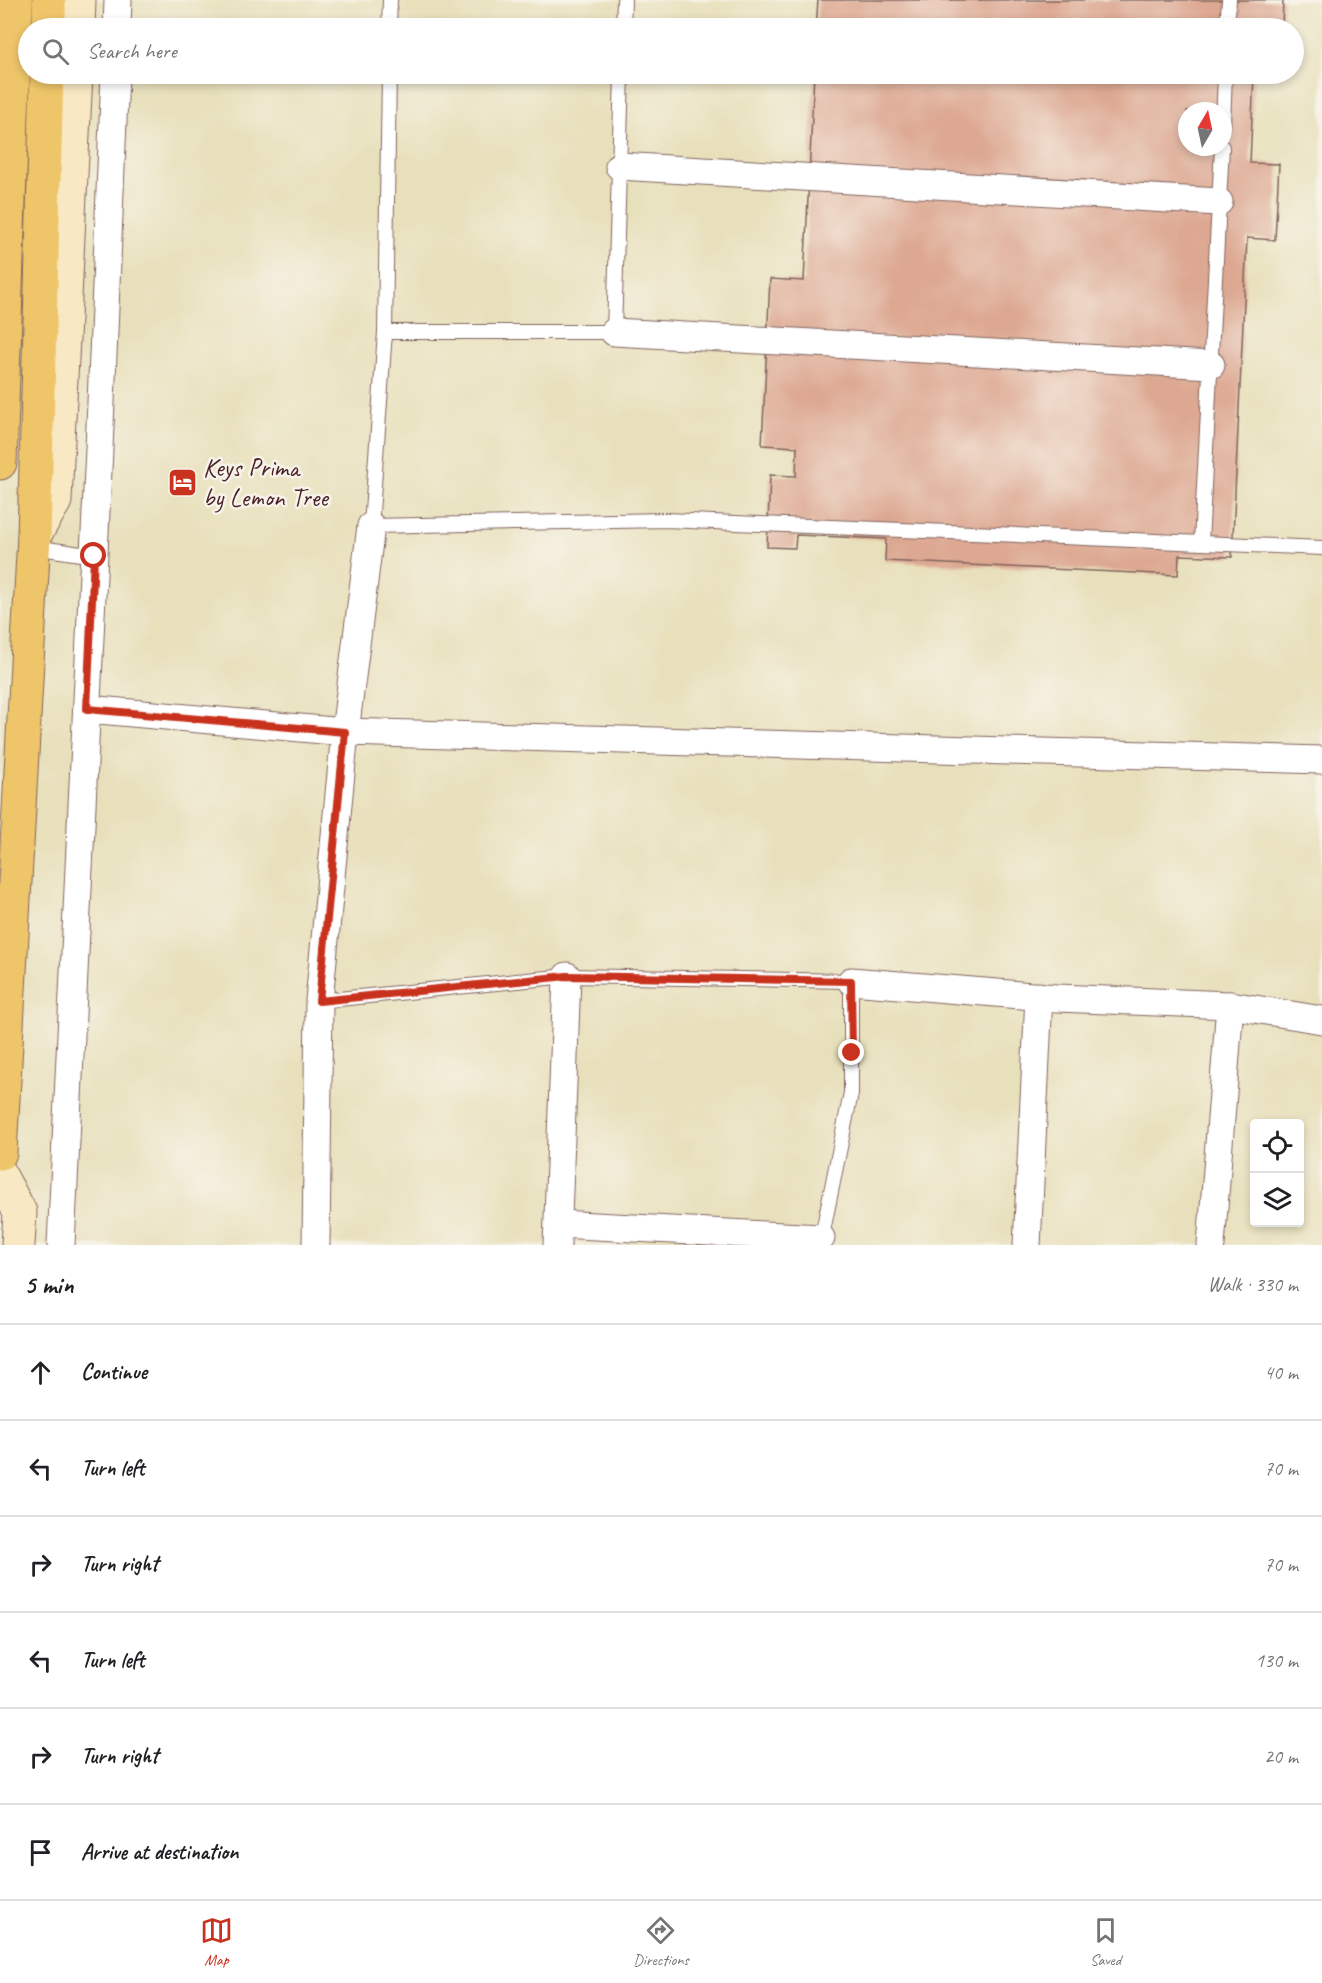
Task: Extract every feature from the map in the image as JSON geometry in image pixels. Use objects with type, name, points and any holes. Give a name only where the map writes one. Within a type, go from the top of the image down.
[{"type":"main road","points":[[0,463],[15,0]]},
{"type":"main road","points":[[0,1153],[33,541],[47,84]]},
{"type":"street","points":[[117,18],[118,0]]},
{"type":"street","points":[[33,541],[55,501],[76,84]]},
{"type":"street","points":[[61,1245],[115,84]]},
{"type":"street","points":[[619,165],[1219,202]]},
{"type":"street","points":[[614,332],[1211,365]]},
{"type":"street","points":[[316,1245],[319,1001],[345,732],[371,526]]},
{"type":"street","points":[[87,709],[345,732],[1322,760]]},
{"type":"street","points":[[567,976],[557,1234],[821,1241]]},
{"type":"street","points":[[851,981],[1040,996],[1230,1005],[1322,1020]]},
{"type":"street","points":[[1027,1245],[1040,996]]},
{"type":"street","points":[[1211,1245],[1230,1005]]},
{"type":"street","points":[[0,1175],[20,1212],[18,1245]]},
{"type":"lane","points":[[389,18],[390,0]]},
{"type":"lane","points":[[623,18],[624,0]]},
{"type":"lane","points":[[1228,18],[1229,0]]},
{"type":"lane","points":[[389,84],[385,332],[371,526],[666,520],[1322,548]]},
{"type":"lane","points":[[385,332],[614,332],[622,84]]},
{"type":"lane","points":[[1224,102],[1225,84]]},
{"type":"lane","points":[[1202,543],[1222,156]]},
{"type":"lane","points":[[33,541],[94,556]]},
{"type":"lane","points":[[319,1001],[567,976],[851,981],[850,1093],[821,1241]]},
{"type":"building","points":[[818,0],[1283,0],[1282,18],[817,18]]},
{"type":"building","points":[[814,84],[1254,84],[1250,163],[1279,164],[1275,240],[1247,238],[1232,557],[1179,555],[1178,575],[885,561],[886,539],[796,535],[795,548],[767,547],[770,475],[796,476],[797,447],[762,445],[770,279],[804,281]]},
{"type":"place","name":"Keys Prima by Lemon Tree","points":[[182,482]]},
{"type":"route","points":[[94,556],[87,709],[345,732],[319,1001],[567,976],[851,981],[852,1053]]}]
